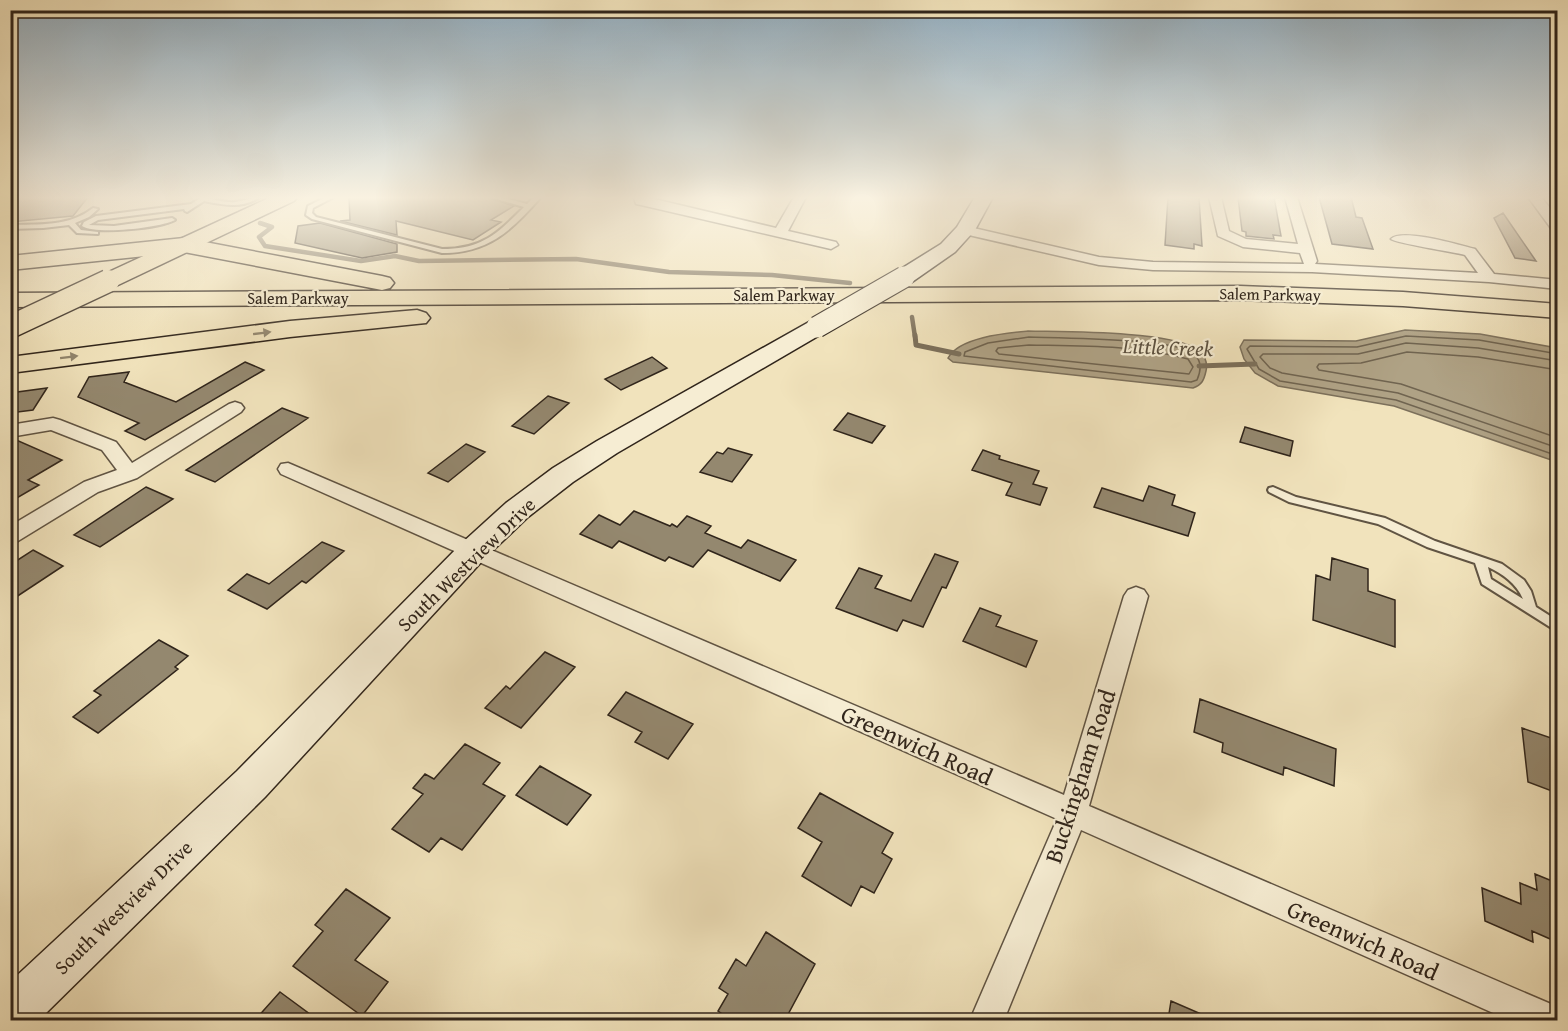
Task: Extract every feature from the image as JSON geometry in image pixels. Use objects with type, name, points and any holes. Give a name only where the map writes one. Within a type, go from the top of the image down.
[{"type":"main road","points":[[10,263],[183,245]]},
{"type":"main road","points":[[10,327],[184,245]]},
{"type":"main road","points":[[10,365],[333,324],[421,318],[565,315],[584,303],[564,291],[474,290],[386,283],[185,245]]},
{"type":"main road","name":"Salem Parkway","points":[[10,312],[1292,294],[1392,298],[1557,311]]},
{"type":"main road","name":"Salem Parkway","points":[[10,300],[1300,305],[1412,310],[1557,322]]},
{"type":"street","name":"South Westview Drive","points":[[10,1015],[251,784],[474,550],[517,510],[563,475],[607,447],[904,277],[951,245]]},
{"type":"street","points":[[1030,245],[1099,261],[1153,266],[1312,268],[1489,278],[1557,285]]},
{"type":"street","points":[[1266,245],[1306,249]]},
{"type":"street","points":[[1305,245],[1312,268]]},
{"type":"street","points":[[1440,245],[1470,252],[1489,278]]},
{"type":"street","points":[[10,536],[91,487],[130,473],[235,408]]},
{"type":"street","points":[[10,431],[53,423],[109,446],[130,473]]},
{"type":"street","name":"Greenwich Road","points":[[288,469],[1547,1020]]},
{"type":"street","name":"Buckingham Road","points":[[987,1020],[1073,814],[1136,596]]},
{"type":"lane","points":[[419,245],[460,252],[483,245]]},
{"type":"lane","points":[[1273,490],[1293,500],[1372,518],[1431,544],[1511,573],[1529,597],[1531,609]]},
{"type":"lane","points":[[1480,560],[1486,581],[1557,627]]},
{"type":"water","points":[[1405,330],[1480,334],[1557,348],[1557,462],[1394,406],[1278,386],[1255,373],[1244,359],[1240,347],[1244,340],[1356,341]]},
{"type":"water","points":[[1028,331],[1139,335],[1181,342],[1201,352],[1206,361],[1206,371],[1202,382],[1193,388],[953,362],[948,358],[962,345],[984,337]]},
{"type":"building","points":[[304,245],[397,245],[397,252],[362,258]]},
{"type":"building","points":[[1166,245],[1194,245],[1194,249]]},
{"type":"building","points":[[1341,245],[1372,245],[1373,249]]},
{"type":"building","points":[[1508,245],[1525,245],[1536,261],[1515,258]]},
{"type":"building","points":[[652,357],[667,368],[621,390],[605,379]]},
{"type":"building","points":[[245,362],[264,370],[145,440],[125,431],[139,423],[78,397],[89,377],[129,372],[124,382],[176,402]]},
{"type":"building","points":[[47,388],[33,410],[10,413],[10,393]]},
{"type":"building","points":[[548,396],[569,403],[534,434],[512,426]]},
{"type":"building","points":[[282,408],[308,418],[215,482],[186,470]]},
{"type":"building","points":[[848,413],[885,426],[872,443],[834,430]]},
{"type":"building","points":[[1245,427],[1293,441],[1290,456],[1240,442]]},
{"type":"building","points":[[10,439],[62,460],[28,480],[39,485],[10,502]]},
{"type":"building","points":[[466,444],[485,452],[448,482],[428,473]]},
{"type":"building","points":[[728,448],[752,455],[732,482],[700,472],[717,452],[723,454]]},
{"type":"building","points":[[983,450],[1000,456],[999,459],[1039,471],[1033,484],[1047,488],[1040,505],[1006,495],[1012,483],[972,470]]},
{"type":"building","points":[[1149,486],[1175,495],[1172,505],[1195,513],[1188,536],[1094,507],[1102,488],[1143,501]]},
{"type":"building","points":[[146,487],[173,499],[100,547],[74,535]]},
{"type":"building","points":[[634,511],[677,527],[687,516],[711,526],[705,533],[741,548],[748,540],[796,560],[780,581],[708,550],[693,567],[669,557],[665,561],[619,541],[612,548],[580,534],[599,515],[620,525]]},
{"type":"building","points":[[322,542],[344,551],[306,583],[302,581],[267,609],[228,590],[247,574],[269,584]]},
{"type":"building","points":[[33,550],[63,566],[10,601],[10,565]]},
{"type":"building","points":[[935,554],[958,562],[946,588],[942,587],[923,627],[903,620],[897,631],[836,608],[859,568],[882,576],[875,588],[911,601]]},
{"type":"building","points":[[1332,558],[1368,569],[1368,591],[1395,600],[1395,647],[1313,620],[1316,575],[1330,580]]},
{"type":"building","points":[[980,608],[1001,616],[996,626],[1037,641],[1026,667],[963,641]]},
{"type":"building","points":[[159,640],[188,656],[175,667],[178,669],[98,733],[73,717],[101,695],[94,691]]},
{"type":"building","points":[[545,652],[575,667],[521,728],[485,708],[506,686],[510,689]]},
{"type":"building","points":[[626,692],[693,724],[668,759],[635,742],[642,732],[608,715]]},
{"type":"building","points":[[1200,699],[1336,749],[1334,786],[1284,767],[1283,775],[1222,752],[1223,743],[1194,732]]},
{"type":"building","points":[[1522,728],[1557,740],[1557,793],[1528,782]]},
{"type":"building","points":[[465,744],[500,763],[483,784],[505,796],[462,850],[441,838],[429,852],[392,829],[423,794],[413,788],[425,774],[434,779]]},
{"type":"building","points":[[540,766],[591,795],[567,825],[516,795]]},
{"type":"building","points":[[820,793],[893,833],[882,853],[892,859],[874,893],[861,886],[851,906],[802,876],[822,842],[798,828]]},
{"type":"building","points":[[1535,874],[1557,883],[1557,942],[1532,931],[1533,942],[1485,921],[1482,888],[1521,904],[1520,883],[1537,890]]},
{"type":"building","points":[[346,889],[390,918],[355,960],[388,982],[362,1016],[293,966],[323,931],[315,925]]},
{"type":"building","points":[[766,932],[815,964],[785,1020],[731,1020],[718,1011],[728,994],[719,988],[736,959],[746,966]]},
{"type":"building","points":[[280,992],[318,1020],[255,1020]]},
{"type":"building","points":[[1171,1001],[1215,1020],[1168,1020]]},
{"type":"waterway","name":"Little Creek","points":[[264,245],[361,261],[395,256],[419,261],[576,259],[669,272],[772,275],[850,283]]},
{"type":"waterway","name":"Little Creek","points":[[912,317],[915,337]]},
{"type":"waterway","name":"Little Creek","points":[[915,335],[916,345],[959,354]]},
{"type":"waterway","name":"Little Creek","points":[[1199,366],[1255,364]]}]
